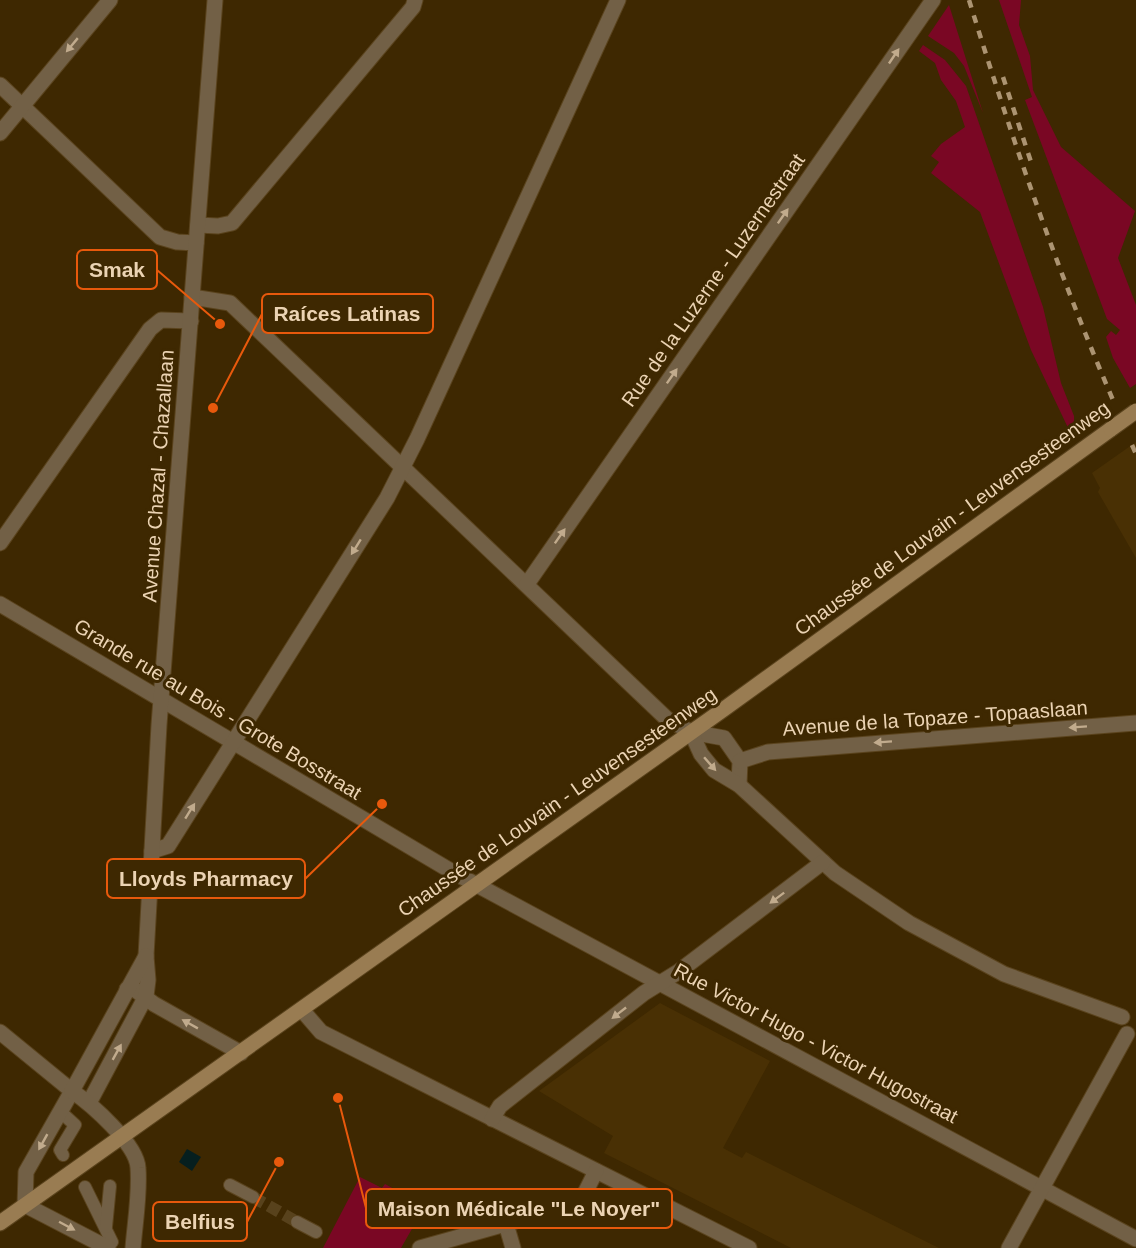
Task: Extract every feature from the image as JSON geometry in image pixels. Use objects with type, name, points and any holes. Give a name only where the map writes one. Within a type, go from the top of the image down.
[{"type":"main road","name":"Chaussée de Louvain - Leuvensesteenweg","points":[[0,1223],[691,732],[1136,411]]},
{"type":"street","points":[[0,133],[110,0]]},
{"type":"street","name":"Avenue Chazal - Chazallaan","points":[[146,996],[148,980],[146,956],[161,700],[215,0]]},
{"type":"street","points":[[198,225],[218,226],[232,223],[412,8],[415,0]]},
{"type":"street","points":[[152,851],[168,846],[387,498],[618,0]]},
{"type":"street","name":"Rue de la Luzerne - Luzernestraat","points":[[527,584],[933,0]]},
{"type":"street","points":[[0,85],[160,237],[177,242],[196,243]]},
{"type":"street","points":[[192,297],[230,303],[667,718],[691,732],[724,738],[740,761],[739,785]]},
{"type":"street","points":[[0,543],[150,329],[161,320],[191,321]]},
{"type":"street","name":"Grande rue au Bois - Grote Bosstraat","points":[[0,604],[477,884]]},
{"type":"street","name":"Avenue de la Topaze - Topaaslaan","points":[[740,761],[768,752],[1136,723]]},
{"type":"street","points":[[691,732],[701,754],[714,770],[739,785],[823,862],[909,923],[1004,974],[1129,1014],[1121,1028],[1132,1035],[1009,1248]]},
{"type":"street","points":[[492,1119],[500,1106],[823,862]]},
{"type":"street","name":"Rue Victor Hugo - Victor Hugostraat","points":[[477,884],[1136,1239]]},
{"type":"street","points":[[110,1245],[25,1204],[26,1172],[146,956]]},
{"type":"street","points":[[127,988],[134,989],[154,1004],[241,1053]]},
{"type":"street","points":[[89,1103],[146,996]]},
{"type":"street","points":[[302,1010],[321,1032],[749,1248]]},
{"type":"street","points":[[0,1032],[89,1103],[122,1136],[139,1166],[133,1248]]},
{"type":"street","points":[[63,1114],[75,1125],[60,1150],[63,1155]]},
{"type":"street","points":[[420,1248],[579,1202],[596,1171]]},
{"type":"street","points":[[230,1185],[252,1197]]},
{"type":"street","points":[[106,1229],[110,1186]]},
{"type":"street","points":[[85,1187],[106,1229],[110,1245]]},
{"type":"street","points":[[297,1222],[316,1232]]},
{"type":"street","points":[[506,1224],[513,1248]]},
{"type":"shaded area","points":[[999,0],[1021,0],[1019,25],[1030,56],[1033,90],[1061,147],[1135,211],[1118,258],[1136,305],[1136,384],[1130,388],[1113,358],[1106,337],[1111,331],[1116,335],[1120,330],[1107,319],[1025,100],[1032,97]]},
{"type":"shaded area","points":[[949,5],[983,113],[964,66],[954,53],[928,36]]},
{"type":"shaded area","points":[[923,45],[945,60],[966,86],[1043,307],[1061,383],[1074,416],[1074,429],[1070,432],[1031,350],[980,212],[931,173],[939,162],[931,156],[941,144],[965,127],[956,101],[941,80],[935,63],[919,51]]},
{"type":"shaded area","points":[[1136,442],[1136,558],[1098,492],[1100,488],[1092,473]]},
{"type":"shaded area","points":[[660,1003],[770,1061],[723,1148],[742,1158],[746,1152],[939,1248],[791,1248],[604,1153],[613,1136],[539,1091]]},
{"type":"shaded area","points":[[360,1177],[382,1188],[385,1184],[425,1206],[401,1248],[323,1248]]},
{"type":"water","points":[[187,1149],[201,1157],[192,1171],[179,1162]]},
{"type":"tunnel","points":[[253,1197],[297,1222]]},
{"type":"railway","points":[[969,0],[1036,202],[1092,351],[1113,400]]},
{"type":"railway","points":[[1003,77],[1032,165]]},
{"type":"railway","points":[[1132,445],[1136,454]]},
{"type":"place","name":"Smak","points":[[220,324]]},
{"type":"place","name":"Raíces Latinas","points":[[213,408]]},
{"type":"place","name":"Lloyds Pharmacy","points":[[382,804]]},
{"type":"place","name":"Maison Médicale \"Le Noyer\"","points":[[338,1098]]},
{"type":"place","name":"Belfius","points":[[279,1162]]}]
